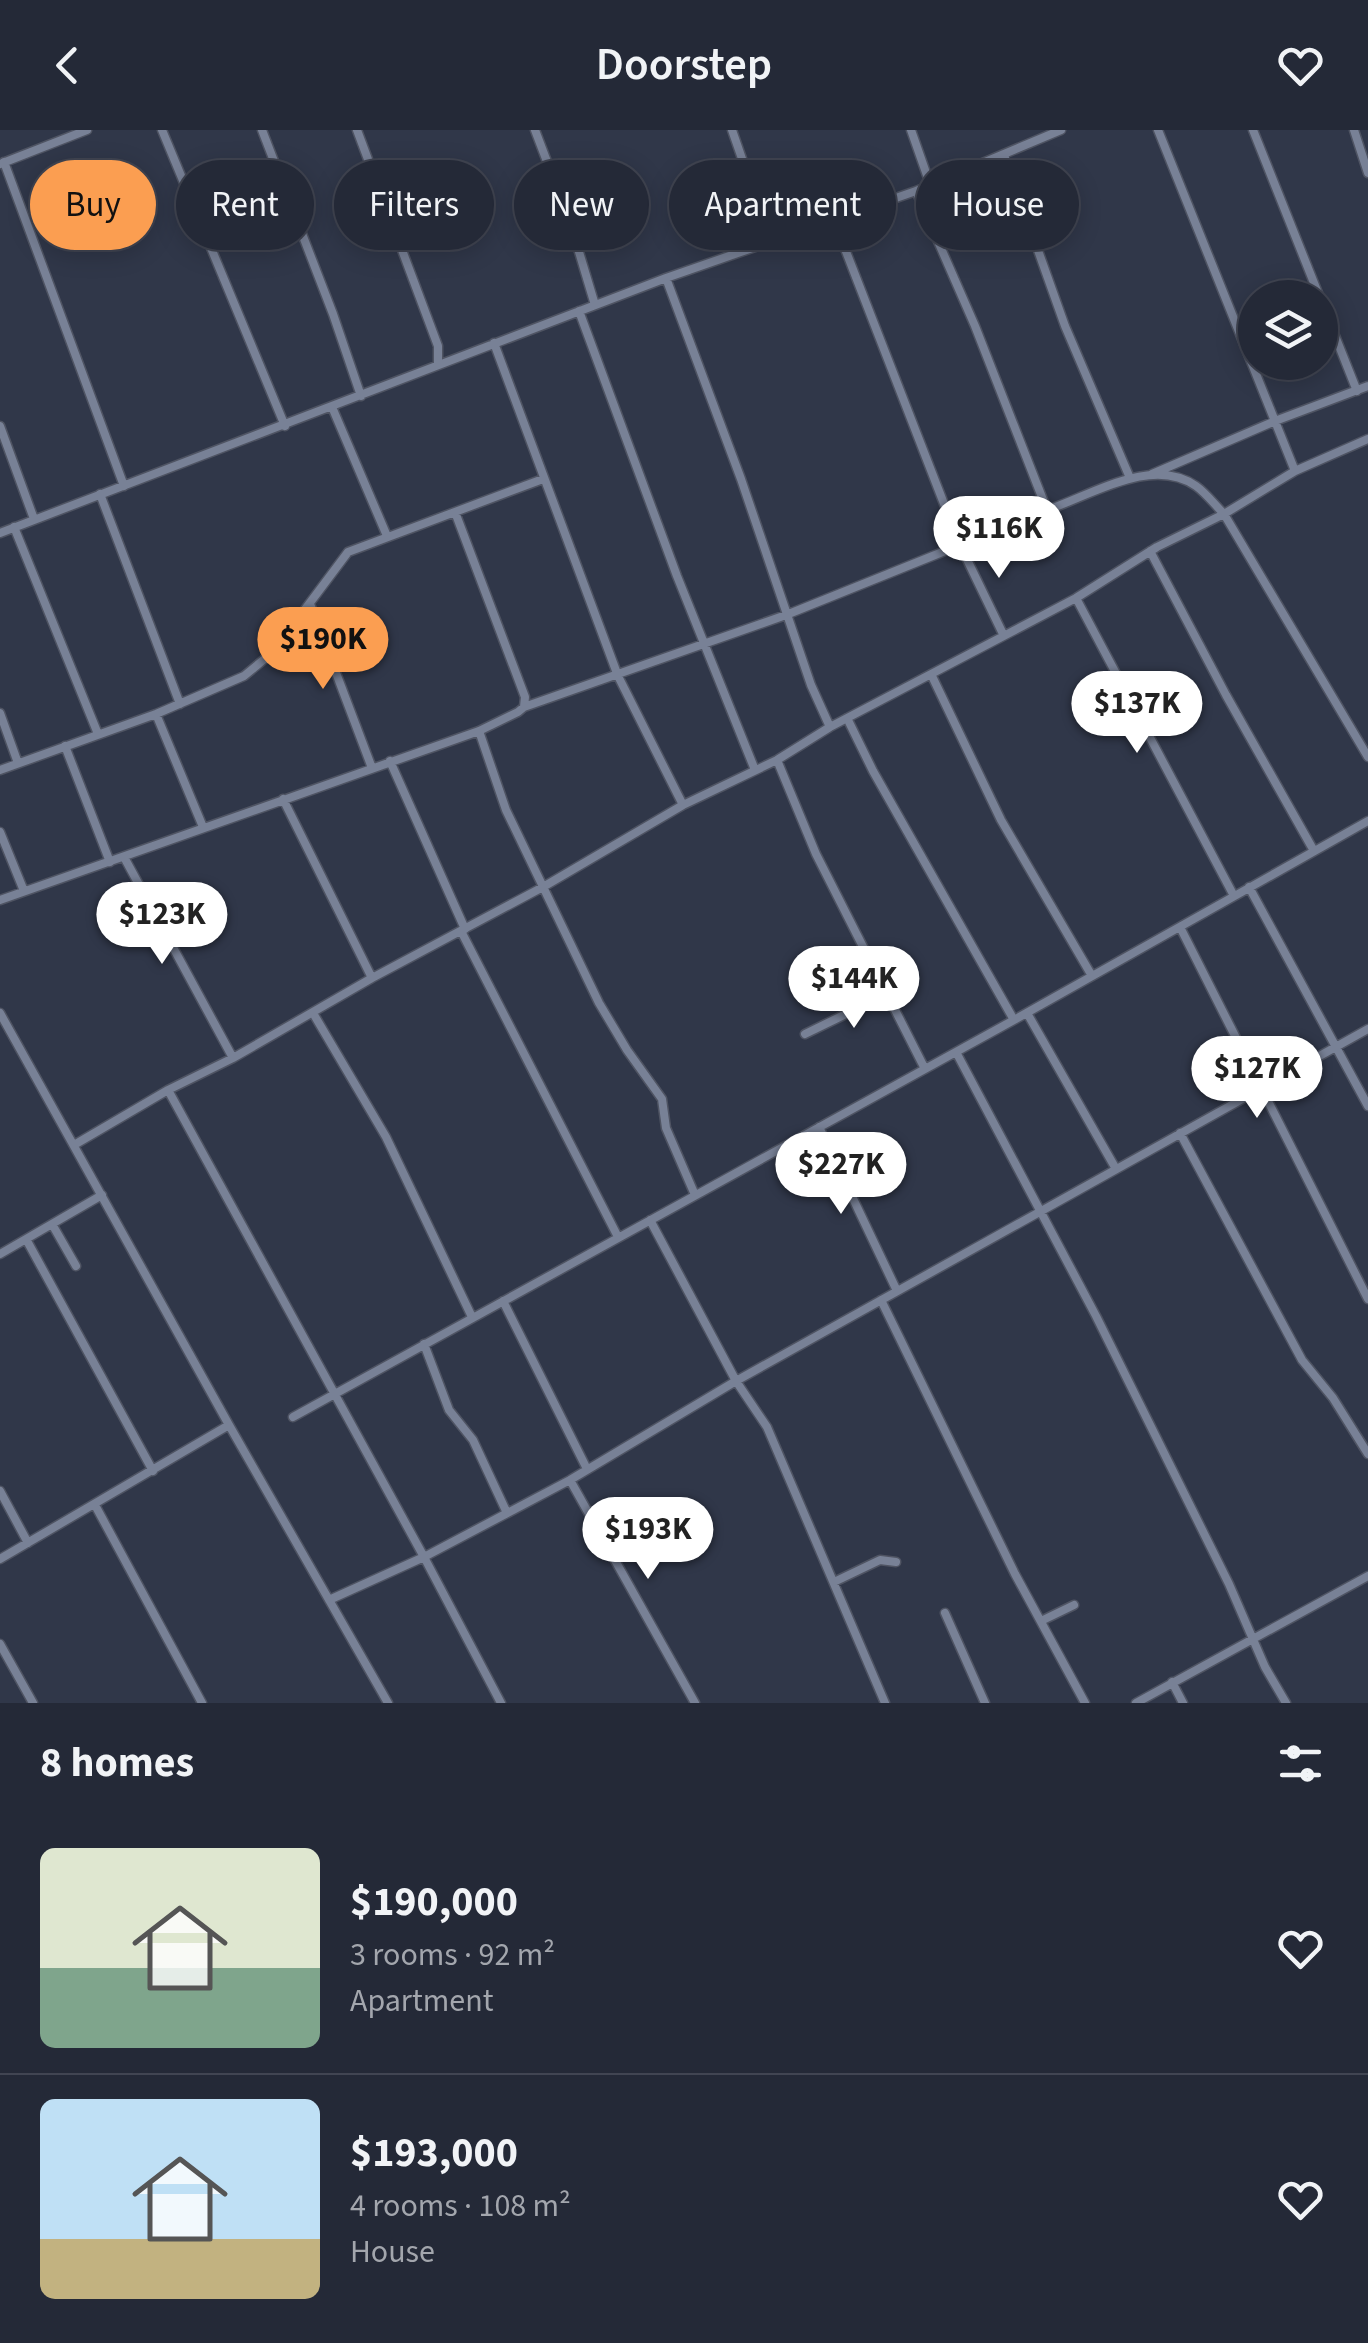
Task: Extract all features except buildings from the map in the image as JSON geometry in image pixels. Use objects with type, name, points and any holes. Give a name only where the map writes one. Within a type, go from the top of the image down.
[{"type":"street","points":[[55,130],[58,142]]},
{"type":"street","points":[[87,130],[2,163],[124,486]]},
{"type":"street","points":[[162,130],[285,426]]},
{"type":"street","points":[[262,130],[361,396]]},
{"type":"street","points":[[357,130],[438,346],[438,366]]},
{"type":"street","points":[[535,130],[570,222],[595,305]]},
{"type":"street","points":[[732,130],[742,160]]},
{"type":"street","points":[[911,130],[922,160]]},
{"type":"street","points":[[991,160],[1061,130]]},
{"type":"street","points":[[1158,130],[1295,471]]},
{"type":"street","points":[[1253,130],[1313,280]]},
{"type":"street","points":[[1354,130],[1368,173]]},
{"type":"street","points":[[1004,155],[1064,326],[1130,478]]},
{"type":"street","points":[[896,198],[916,191]]},
{"type":"street","points":[[0,532],[748,250]]},
{"type":"street","points":[[845,250],[960,545],[1003,634]]},
{"type":"street","points":[[942,250],[1047,510]]},
{"type":"street","points":[[666,278],[830,727]]},
{"type":"street","points":[[579,311],[677,576],[755,770]]},
{"type":"street","points":[[494,343],[618,676],[683,805]]},
{"type":"street","points":[[1338,343],[1357,391]]},
{"type":"street","points":[[0,900],[478,731],[524,707],[786,615],[1368,386]]},
{"type":"street","points":[[332,407],[387,536]]},
{"type":"street","points":[[0,426],[34,519]]},
{"type":"street","points":[[74,1145],[543,887],[683,805],[776,760],[830,727],[1076,598],[1295,471],[1368,440]]},
{"type":"street","points":[[1152,474],[1194,484],[1224,514],[1368,757]]},
{"type":"street","points":[[0,770],[156,714],[259,667],[342,557],[354,549],[543,479]]},
{"type":"street","points":[[100,494],[180,704]]},
{"type":"street","points":[[454,512],[525,697],[524,707]]},
{"type":"street","points":[[14,527],[98,734]]},
{"type":"street","points":[[1150,552],[1314,851]]},
{"type":"street","points":[[1076,598],[1234,896]]},
{"type":"street","points":[[310,604],[372,768]]},
{"type":"street","points":[[931,674],[1002,820],[1092,976]]},
{"type":"street","points":[[0,712],[18,763]]},
{"type":"street","points":[[156,714],[202,827]]},
{"type":"street","points":[[847,718],[1014,1020]]},
{"type":"street","points":[[478,731],[506,810],[599,1003],[662,1099],[666,1128],[695,1195]]},
{"type":"street","points":[[65,746],[110,862]]},
{"type":"street","points":[[776,760],[816,854],[925,1069]]},
{"type":"street","points":[[390,762],[463,930],[618,1237]]},
{"type":"street","points":[[283,799],[372,978]]},
{"type":"street","points":[[293,1417],[1368,821]]},
{"type":"street","points":[[0,832],[24,891]]},
{"type":"street","points":[[124,858],[233,1058]]},
{"type":"street","points":[[1249,887],[1368,1106]]},
{"type":"street","points":[[1180,927],[1368,1298]]},
{"type":"street","points":[[805,1034],[887,994]]},
{"type":"street","points":[[0,1013],[388,1703]]},
{"type":"street","points":[[313,1013],[386,1136],[472,1317]]},
{"type":"street","points":[[1027,1013],[1116,1169]]},
{"type":"street","points":[[329,1600],[424,1557],[570,1480],[736,1381],[1368,1029]]},
{"type":"street","points":[[956,1052],[1286,1703]]},
{"type":"street","points":[[168,1090],[501,1703]]},
{"type":"street","points":[[819,1127],[896,1291]]},
{"type":"street","points":[[1180,1133],[1302,1360],[1333,1398],[1368,1454]]},
{"type":"street","points":[[0,1239],[3,1252],[102,1195]]},
{"type":"street","points":[[650,1220],[736,1381],[767,1426],[886,1703]]},
{"type":"street","points":[[52,1224],[76,1266]]},
{"type":"street","points":[[26,1239],[153,1470]]},
{"type":"street","points":[[881,1300],[1084,1703]]},
{"type":"street","points":[[502,1301],[587,1469]]},
{"type":"street","points":[[424,1344],[449,1410],[473,1440],[507,1512]]},
{"type":"street","points":[[0,1559],[229,1425]]},
{"type":"street","points":[[570,1480],[695,1703]]},
{"type":"street","points":[[0,1491],[28,1543]]},
{"type":"street","points":[[95,1505],[202,1703]]},
{"type":"street","points":[[834,1582],[880,1560],[896,1562]]},
{"type":"street","points":[[1136,1703],[1368,1576]]},
{"type":"street","points":[[1040,1621],[1074,1605]]},
{"type":"street","points":[[945,1613],[985,1703]]},
{"type":"street","points":[[0,1644],[33,1703]]},
{"type":"street","points":[[1172,1682],[1183,1703]]}]
